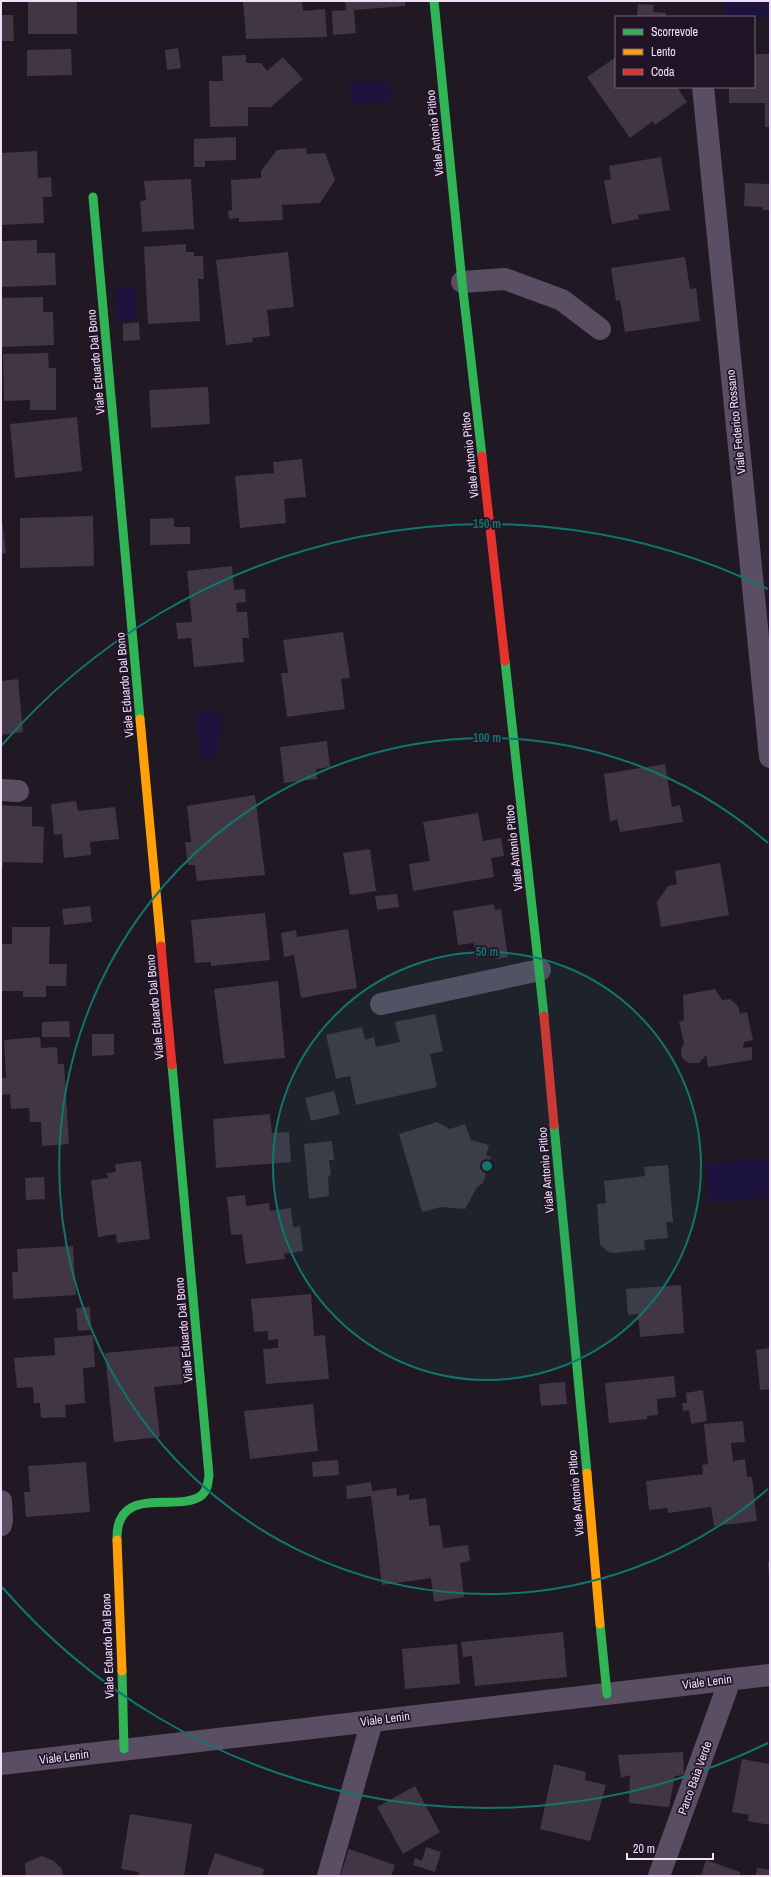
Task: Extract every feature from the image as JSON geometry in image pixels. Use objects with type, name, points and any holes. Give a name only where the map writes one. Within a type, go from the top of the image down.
[{"type":"street","name":"Viale Antonio Pitloo","points":[[434,1],[462,282],[540,970],[607,1694]]},
{"type":"street","name":"Viale Federico Rossano","points":[[703,88],[768,707],[770,757]]},
{"type":"street","name":"Viale Eduardo Dal Bono","points":[[93,197],[210,1483],[205,1492],[197,1499],[135,1506],[126,1513],[117,1530],[124,1749]]},
{"type":"street","points":[[462,282],[505,278],[562,300],[600,329]]},
{"type":"street","points":[[381,1004],[540,970]]},
{"type":"street","points":[[1,1501],[1,1525]]},
{"type":"street","name":"Viale Lenin","points":[[1,1764],[770,1675]]},
{"type":"street","name":"Parco Baia Verde","points":[[659,1876],[730,1680]]},
{"type":"street","points":[[328,1876],[372,1721]]},
{"type":"shaded area","points":[[725,1],[770,1],[770,17],[724,16]]},
{"type":"shaded area","points":[[350,82],[391,82],[391,102],[350,103]]},
{"type":"shaded area","points":[[134,286],[137,320],[118,322],[115,287]]},
{"type":"shaded area","points":[[207,708],[216,711],[223,720],[217,754],[209,761],[199,756],[201,738],[198,731],[196,718]]},
{"type":"shaded area","points":[[770,1158],[770,1197],[709,1203],[706,1164]]},
{"type":"building","points":[[28,1],[77,1],[77,34],[28,34]]},
{"type":"building","points":[[243,1],[302,1],[303,11],[325,9],[327,37],[246,39]]},
{"type":"building","points":[[345,1],[405,1],[405,6],[354,10],[356,33],[333,35],[332,11],[346,10]]},
{"type":"building","points":[[638,4],[654,5],[653,12],[666,13],[666,16],[637,16]]},
{"type":"building","points":[[1,15],[13,15],[14,41],[1,41]]},
{"type":"building","points":[[178,48],[181,68],[167,70],[165,50]]},
{"type":"building","points":[[71,49],[72,75],[27,76],[27,50]]},
{"type":"building","points":[[755,54],[770,54],[770,127],[765,127],[765,103],[729,103],[729,88],[755,88]]},
{"type":"building","points":[[246,55],[246,63],[261,63],[267,71],[283,57],[303,79],[271,107],[248,107],[248,126],[210,127],[209,81],[223,81],[222,56]]},
{"type":"building","points":[[615,58],[615,88],[678,88],[687,102],[655,125],[653,121],[630,138],[587,77]]},
{"type":"building","points":[[236,137],[236,160],[205,161],[205,167],[194,167],[194,139]]},
{"type":"building","points":[[306,148],[307,154],[325,153],[335,180],[320,203],[282,205],[283,220],[239,222],[239,218],[229,219],[228,211],[232,210],[231,180],[261,178],[261,171],[277,150]]},
{"type":"building","points":[[37,151],[38,178],[51,177],[52,197],[43,197],[44,223],[1,225],[1,153]]},
{"type":"building","points":[[661,157],[670,210],[638,215],[639,219],[612,224],[604,181],[611,179],[609,166]]},
{"type":"building","points":[[191,179],[194,229],[142,232],[140,201],[146,200],[144,181]]},
{"type":"building","points":[[745,183],[770,184],[770,210],[763,210],[763,207],[744,206]]},
{"type":"building","points":[[37,240],[37,253],[55,253],[56,285],[1,287],[1,241]]},
{"type":"building","points":[[186,244],[186,252],[194,252],[194,256],[203,256],[204,279],[198,279],[200,321],[148,324],[144,247]]},
{"type":"building","points":[[288,252],[294,307],[267,310],[270,336],[252,338],[253,342],[226,345],[216,260]]},
{"type":"building","points":[[685,257],[690,289],[696,288],[700,321],[625,332],[620,300],[616,301],[611,268]]},
{"type":"building","points":[[43,297],[43,312],[53,312],[54,345],[1,347],[1,298]]},
{"type":"building","points":[[139,322],[140,340],[123,341],[123,324]]},
{"type":"building","points":[[48,353],[49,368],[56,368],[56,410],[30,410],[30,400],[4,401],[3,354]]},
{"type":"building","points":[[208,387],[210,424],[151,428],[149,390]]},
{"type":"building","points":[[77,417],[82,471],[15,478],[10,424]]},
{"type":"building","points":[[302,459],[306,497],[284,499],[286,523],[240,528],[235,476],[274,473],[273,462]]},
{"type":"building","points":[[1,512],[6,553],[1,554]]},
{"type":"building","points":[[93,516],[94,566],[20,568],[20,518]]},
{"type":"building","points":[[174,518],[174,527],[190,527],[190,544],[150,545],[150,519]]},
{"type":"building","points":[[232,566],[234,590],[245,589],[246,602],[236,603],[237,612],[247,612],[249,638],[242,638],[244,662],[194,667],[191,638],[178,639],[176,623],[192,622],[187,571]]},
{"type":"building","points":[[343,632],[350,678],[341,679],[345,709],[287,717],[281,673],[288,673],[283,640]]},
{"type":"building","points":[[18,679],[23,732],[1,735],[1,681]]},
{"type":"building","points":[[327,741],[330,767],[316,769],[317,779],[284,783],[280,747]]},
{"type":"building","points":[[665,764],[672,807],[680,805],[683,822],[620,832],[617,819],[610,822],[604,774]]},
{"type":"building","points":[[255,795],[265,875],[197,881],[195,865],[188,865],[185,842],[191,842],[187,806]]},
{"type":"building","points":[[76,801],[78,811],[115,807],[119,839],[90,842],[91,855],[64,858],[62,834],[54,835],[51,804]]},
{"type":"building","points":[[1,805],[32,807],[32,826],[44,827],[43,863],[3,862],[3,867],[1,867]]},
{"type":"building","points":[[478,813],[483,841],[501,838],[504,856],[491,858],[494,877],[413,891],[409,864],[430,861],[423,822]]},
{"type":"building","points":[[370,849],[376,891],[350,895],[343,853]]},
{"type":"building","points":[[720,863],[729,915],[661,927],[657,902],[668,886],[677,884],[675,871]]},
{"type":"building","points":[[397,894],[399,907],[377,910],[375,896]]},
{"type":"building","points":[[494,904],[495,910],[501,909],[508,957],[496,959],[495,955],[476,958],[474,943],[458,945],[453,911]]},
{"type":"building","points":[[90,906],[92,922],[64,925],[62,909]]},
{"type":"building","points":[[265,913],[270,960],[211,966],[211,962],[195,963],[191,920]]},
{"type":"building","points":[[12,927],[50,927],[49,964],[67,964],[66,986],[46,986],[46,997],[23,997],[23,991],[1,991],[1,944],[12,944]]},
{"type":"building","points":[[348,929],[357,988],[301,998],[294,955],[284,957],[281,933],[296,930],[297,937]]},
{"type":"building","points":[[278,981],[285,1058],[224,1064],[214,989]]},
{"type":"building","points":[[715,989],[722,1000],[730,999],[738,1006],[740,1014],[747,1012],[753,1040],[744,1042],[743,1048],[752,1047],[752,1060],[708,1067],[706,1055],[699,1063],[689,1063],[682,1058],[681,1050],[684,1043],[679,1022],[684,1020],[683,995]]},
{"type":"building","points":[[435,1014],[443,1051],[430,1054],[437,1087],[356,1105],[350,1076],[336,1079],[326,1035],[362,1027],[365,1040],[374,1037],[376,1047],[400,1042],[395,1022]]},
{"type":"building","points":[[69,1021],[70,1037],[42,1037],[42,1022]]},
{"type":"building","points":[[92,1034],[114,1034],[114,1055],[92,1056]]},
{"type":"building","points":[[40,1037],[41,1048],[57,1047],[58,1064],[64,1064],[69,1144],[42,1146],[41,1122],[30,1122],[29,1108],[11,1109],[10,1094],[1,1095],[1,1078],[6,1078],[4,1040]]},
{"type":"building","points":[[334,1091],[340,1114],[311,1121],[305,1098]]},
{"type":"building","points":[[270,1114],[272,1133],[289,1132],[291,1162],[216,1168],[213,1119]]},
{"type":"building","points":[[437,1122],[450,1129],[465,1124],[471,1140],[489,1145],[486,1155],[491,1157],[483,1183],[477,1187],[465,1209],[441,1207],[422,1212],[399,1134]]},
{"type":"building","points":[[332,1141],[334,1160],[329,1160],[331,1175],[328,1176],[329,1196],[309,1199],[304,1144]]},
{"type":"building","points":[[141,1161],[150,1239],[117,1243],[116,1234],[98,1237],[91,1180],[108,1178],[107,1173],[116,1172],[115,1164]]},
{"type":"building","points":[[668,1165],[673,1222],[666,1222],[668,1238],[644,1240],[645,1250],[613,1253],[607,1251],[600,1244],[597,1204],[606,1203],[604,1181],[645,1176],[644,1167]]},
{"type":"building","points":[[44,1177],[45,1199],[26,1200],[25,1178]]},
{"type":"building","points":[[245,1195],[246,1206],[269,1203],[270,1211],[291,1208],[293,1227],[300,1226],[303,1251],[284,1254],[285,1259],[246,1264],[242,1234],[231,1235],[227,1197]]},
{"type":"building","points":[[73,1246],[76,1295],[13,1299],[12,1272],[18,1272],[17,1249]]},
{"type":"building","points":[[681,1285],[684,1333],[640,1337],[638,1314],[628,1315],[626,1289]]},
{"type":"building","points":[[311,1294],[314,1336],[325,1335],[329,1379],[266,1384],[263,1349],[278,1348],[278,1339],[268,1340],[268,1331],[254,1332],[251,1299]]},
{"type":"building","points":[[90,1307],[91,1330],[78,1331],[76,1308]]},
{"type":"building","points":[[93,1335],[95,1367],[83,1368],[85,1403],[65,1405],[66,1417],[41,1418],[40,1403],[34,1403],[33,1387],[17,1388],[14,1358],[55,1355],[54,1338]]},
{"type":"building","points":[[179,1346],[183,1384],[154,1387],[160,1437],[114,1442],[105,1353]]},
{"type":"building","points":[[770,1348],[770,1389],[760,1390],[756,1350]]},
{"type":"building","points":[[674,1376],[676,1397],[657,1399],[658,1415],[647,1416],[647,1419],[609,1423],[605,1383]]},
{"type":"building","points":[[565,1382],[567,1404],[541,1406],[539,1384]]},
{"type":"building","points":[[703,1390],[707,1421],[691,1424],[689,1410],[683,1411],[682,1403],[687,1403],[686,1393]]},
{"type":"building","points":[[313,1404],[318,1451],[250,1459],[244,1411]]},
{"type":"building","points":[[743,1421],[745,1442],[731,1443],[733,1461],[745,1459],[747,1477],[752,1477],[757,1521],[714,1526],[711,1507],[668,1513],[667,1508],[649,1510],[646,1481],[703,1474],[702,1465],[708,1464],[704,1424]]},
{"type":"building","points":[[338,1460],[339,1475],[313,1477],[312,1462]]},
{"type":"building","points":[[86,1462],[90,1512],[26,1517],[24,1492],[30,1492],[28,1466]]},
{"type":"building","points":[[371,1482],[372,1491],[396,1488],[397,1496],[409,1494],[409,1500],[426,1498],[429,1526],[440,1525],[443,1548],[468,1545],[470,1561],[460,1563],[464,1597],[434,1602],[431,1578],[382,1585],[371,1496],[347,1499],[346,1486]]},
{"type":"building","points":[[768,1562],[770,1562],[770,1579],[769,1579]]},
{"type":"building","points":[[563,1632],[567,1677],[475,1686],[472,1656],[463,1657],[461,1642]]},
{"type":"building","points":[[457,1644],[460,1684],[405,1689],[402,1649]]},
{"type":"building","points":[[683,1752],[684,1775],[675,1776],[669,1807],[629,1803],[630,1775],[621,1778],[618,1755]]},
{"type":"building","points":[[742,1759],[770,1764],[770,1825],[748,1821],[749,1815],[732,1812]]},
{"type":"building","points":[[554,1764],[586,1772],[585,1780],[606,1785],[590,1841],[540,1829]]},
{"type":"building","points":[[415,1786],[440,1832],[403,1854],[377,1807]]},
{"type":"building","points":[[130,1814],[192,1824],[184,1876],[138,1876],[139,1872],[121,1869]]},
{"type":"building","points":[[426,1847],[441,1852],[435,1872],[413,1865],[415,1858],[422,1861]]},
{"type":"building","points":[[349,1849],[395,1865],[391,1876],[340,1876]]},
{"type":"building","points":[[215,1853],[264,1869],[262,1876],[207,1876]]},
{"type":"building","points":[[42,1856],[54,1861],[62,1869],[63,1876],[26,1876],[25,1863]]},
{"type":"building","points":[[706,1860],[740,1872],[739,1876],[701,1876]]},
{"type":"building","points":[[757,1868],[770,1870],[770,1876],[756,1876]]},
{"type":"traffic: fast","points":[[434,1],[462,282],[482,456]]},
{"type":"traffic: fast","points":[[93,197],[140,719]]},
{"type":"traffic: fast","points":[[505,661],[544,1016]]},
{"type":"traffic: fast","points":[[117,1540],[119,1522],[126,1511],[137,1505],[192,1500],[204,1493],[209,1475],[172,1065]]},
{"type":"traffic: fast","points":[[554,1125],[587,1473]]},
{"type":"traffic: fast","points":[[600,1624],[607,1694]]},
{"type":"traffic: fast","points":[[122,1671],[124,1749]]},
{"type":"traffic: slow","points":[[140,719],[161,946]]},
{"type":"traffic: slow","points":[[587,1473],[600,1624]]},
{"type":"traffic: slow","points":[[117,1540],[122,1671]]},
{"type":"traffic: jam","points":[[482,456],[505,661]]},
{"type":"traffic: jam","points":[[161,946],[172,1065]]},
{"type":"traffic: jam","points":[[544,1016],[554,1125]]}]
